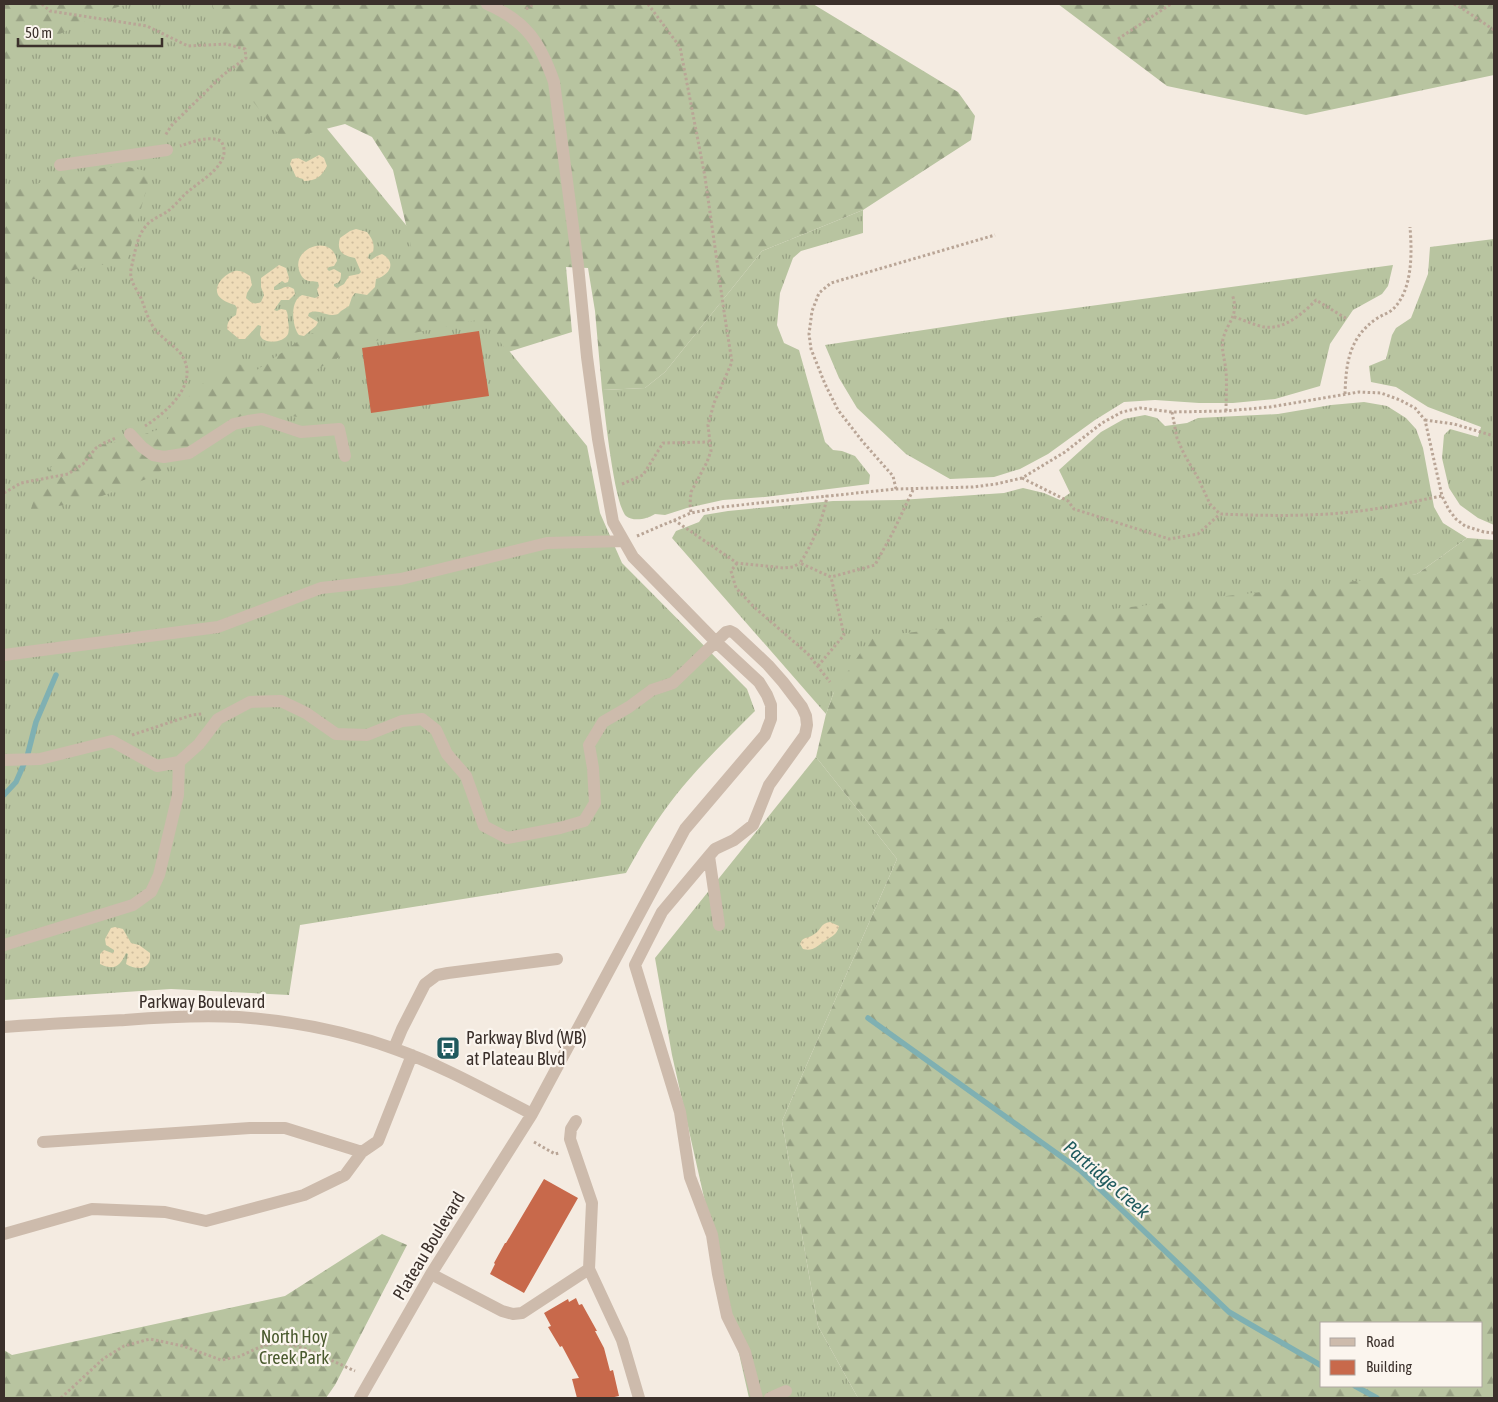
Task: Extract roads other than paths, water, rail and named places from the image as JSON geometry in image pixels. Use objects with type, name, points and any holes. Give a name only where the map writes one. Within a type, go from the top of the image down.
[{"type":"street","name":"Plateau Boulevard","points":[[360,1398],[430,1274],[532,1114],[685,829],[765,735],[771,719],[771,705],[759,682],[716,642],[633,557],[614,522],[607,491],[587,357],[578,264],[554,82],[539,46],[528,31],[514,18],[487,4]]},
{"type":"street","points":[[60,165],[166,150]]},
{"type":"street","points":[[130,434],[142,447],[153,455],[164,457],[189,453],[234,424],[262,419],[300,432],[339,430],[345,456]]},
{"type":"street","points":[[4,655],[218,627],[321,588],[401,579],[547,544],[624,541]]},
{"type":"street","points":[[4,760],[40,759],[112,741],[157,766],[179,762],[199,744],[218,719],[250,702],[281,701],[306,713],[336,734],[367,736],[402,722],[422,719],[436,730],[447,754],[466,776],[484,826],[508,838],[560,828],[584,821],[595,803],[593,768],[589,745],[603,722],[629,707],[652,690],[672,683],[726,632],[734,633],[768,665],[802,707],[807,725],[805,735],[769,785],[753,825],[734,840],[714,849],[662,912],[635,965],[680,1112],[690,1177],[712,1236],[727,1316],[745,1352],[757,1398]]},
{"type":"street","points":[[4,945],[133,905],[151,892],[159,875],[178,795],[179,762]]},
{"type":"street","points":[[709,856],[719,925]]},
{"type":"street","points":[[394,1048],[425,984],[437,975],[556,959]]},
{"type":"street","name":"Parkway Boulevard","points":[[4,1027],[165,1017],[237,1017],[321,1028],[355,1036],[412,1055],[460,1076],[532,1114]]},
{"type":"street","points":[[4,1234],[92,1209],[166,1212],[206,1221],[304,1195],[345,1175],[362,1152],[378,1141],[412,1055]]},
{"type":"street","points":[[576,1121],[571,1129],[570,1140],[592,1202],[588,1269],[622,1340],[639,1398]]},
{"type":"street","points":[[43,1142],[250,1128],[286,1128],[362,1152]]},
{"type":"street","points":[[430,1274],[502,1311],[513,1314],[522,1312],[588,1269]]},
{"type":"street","points":[[770,1398],[786,1391]]},
{"type":"waterway","points":[[4,795],[16,782],[27,757],[36,722],[56,675]]},
{"type":"waterway","name":"Partridge Creek","points":[[868,1018],[1080,1170],[1229,1312],[1320,1365]]},
{"type":"waterway","name":"Partridge Creek","points":[[1357,1387],[1377,1398]]},
{"type":"place","name":"Parkway Blvd (WB) at Plateau Blvd","points":[[448,1048]]},
{"type":"park label","name":"North Hoy Creek Park","points":[[294,1347]]}]
